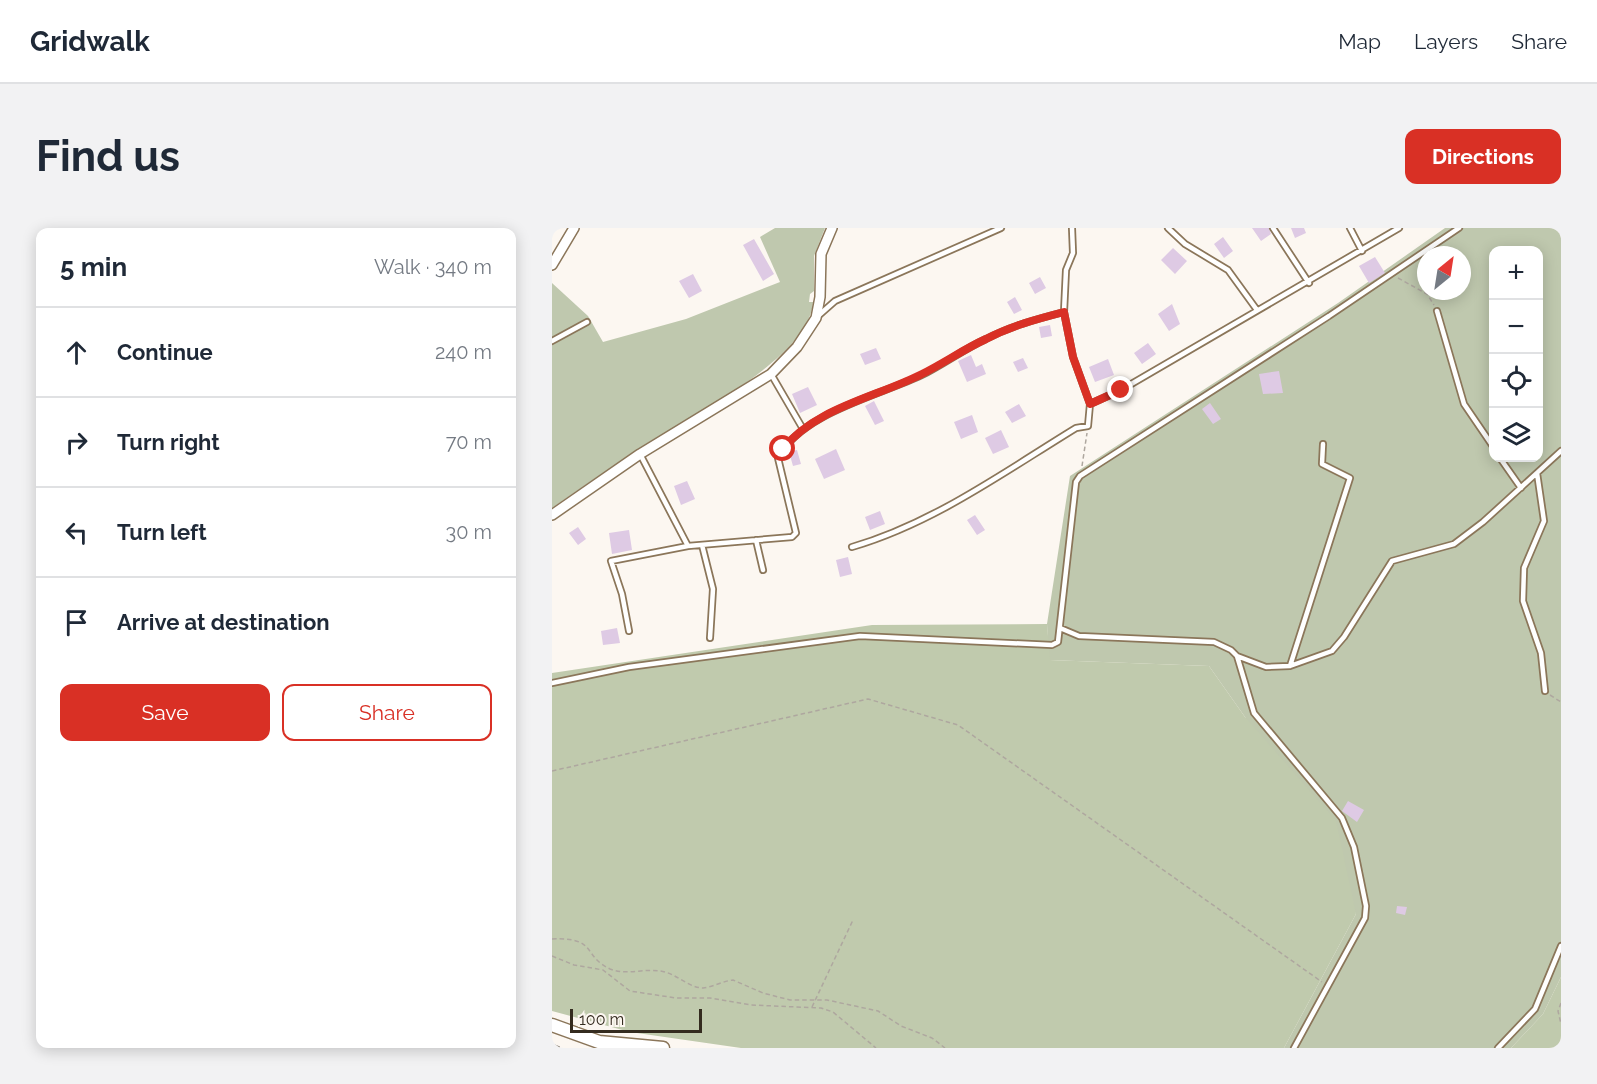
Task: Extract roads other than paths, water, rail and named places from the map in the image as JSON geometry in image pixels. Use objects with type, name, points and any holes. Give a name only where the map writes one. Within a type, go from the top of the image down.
[{"type":"main road","points":[[552,1025],[599,1042],[663,1048]]},
{"type":"street","points":[[552,265],[574,228]]},
{"type":"street","points":[[552,515],[640,454],[771,374],[797,347],[816,318],[820,297],[821,254],[832,228]]},
{"type":"lane","points":[[816,318],[835,301],[1001,228]]},
{"type":"lane","points":[[852,547],[889,536],[943,509],[1076,428],[1089,426],[1090,404],[1073,357],[1064,312],[1065,270],[1073,253],[1072,228]]},
{"type":"lane","points":[[1168,228],[1185,244],[1228,270],[1257,310]]},
{"type":"lane","points":[[1273,228],[1309,283]]},
{"type":"lane","points":[[1350,228],[1362,251]]},
{"type":"lane","points":[[1090,404],[1121,390],[1257,310],[1309,283],[1399,228]]},
{"type":"lane","points":[[552,683],[629,667],[860,636],[1052,645],[1059,642],[1076,482],[1080,476],[1459,228]]},
{"type":"lane","points":[[1437,311],[1464,404],[1489,440]]},
{"type":"lane","points":[[629,631],[622,594],[611,561],[688,546],[792,537],[796,532],[778,465],[783,449],[803,429],[854,403],[922,375],[985,339],[1025,322],[1064,312]]},
{"type":"lane","points":[[552,341],[587,322]]},
{"type":"lane","points":[[771,374],[803,429]]},
{"type":"lane","points":[[1290,666],[1350,478],[1322,464],[1323,444]]},
{"type":"lane","points":[[1060,628],[1079,636],[1214,642],[1231,650],[1237,656],[1266,667],[1290,666],[1332,651],[1344,638],[1392,561],[1454,544],[1484,522],[1561,451]]},
{"type":"lane","points":[[640,454],[688,546]]},
{"type":"lane","points":[[1503,462],[1521,488]]},
{"type":"lane","points":[[1537,473],[1544,521],[1524,568],[1523,601],[1541,653],[1545,692]]},
{"type":"lane","points":[[756,540],[762,570]]},
{"type":"lane","points":[[702,545],[713,588],[710,638]]},
{"type":"lane","points":[[1237,656],[1254,713],[1342,818],[1354,847],[1366,906],[1365,918],[1294,1048]]},
{"type":"lane","points":[[1498,1048],[1535,1009],[1561,946]]},
{"type":"railway","points":[[552,1045],[560,1048]]}]
